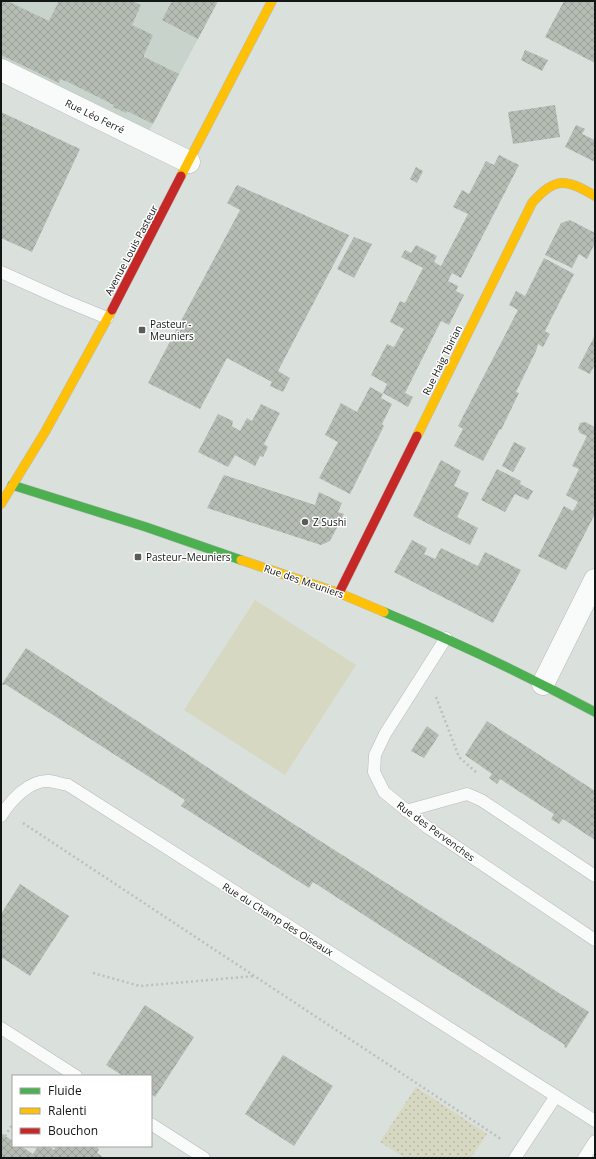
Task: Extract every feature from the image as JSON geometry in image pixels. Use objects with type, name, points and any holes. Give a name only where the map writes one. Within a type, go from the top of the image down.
[{"type":"street","name":"Avenue Louis Pasteur","points":[[1,504],[7,483],[45,432],[107,318],[272,1]]},
{"type":"street","name":"Rue Léo Ferré","points":[[1,70],[189,162]]},
{"type":"street","name":"Rue Haig Tbirian","points":[[340,593],[532,203],[543,190],[556,183],[572,184],[595,196]]},
{"type":"street","name":"Rue des Meuniers","points":[[7,483],[146,526],[340,593],[446,638],[543,684],[595,712]]},
{"type":"street","points":[[543,684],[595,580]]},
{"type":"lane","points":[[1,272],[107,318]]},
{"type":"lane","name":"Rue des Pervenches","points":[[446,638],[384,734],[375,755],[374,772],[384,792],[427,827],[595,940]]},
{"type":"lane","name":"Rue du Champ des Oiseaux","points":[[3,813],[9,803],[31,785],[48,781],[68,785],[595,1121]]},
{"type":"lane","points":[[406,811],[467,794],[485,803],[595,876]]},
{"type":"lane","points":[[1,1028],[74,1075]]},
{"type":"lane","points":[[517,1155],[556,1096]]},
{"type":"lane","points":[[152,1125],[204,1158]]},
{"type":"lane","points":[[584,1158],[595,1141]]},
{"type":"path","points":[[425,670],[459,757],[475,771],[489,793],[485,803]]},
{"type":"path","points":[[3,813],[255,976],[517,1155]]},
{"type":"path","points":[[92,973],[140,986],[255,976]]},
{"type":"path","points":[[5,1136],[12,1125]]},
{"type":"shaded area","points":[[1,1],[218,1],[149,131],[1,60]]},
{"type":"green space","points":[[255,600],[356,665],[285,775],[184,710]]},
{"type":"green space","points":[[416,1087],[487,1134],[471,1158],[405,1158],[380,1142]]},
{"type":"building","points":[[1,1],[7,1],[49,21],[59,1],[132,1],[141,5],[132,25],[153,35],[144,57],[179,74],[153,124],[127,111],[126,113],[113,107],[114,105],[68,82],[60,79],[59,83],[1,55]]},
{"type":"building","points":[[172,1],[218,1],[198,39],[162,20]]},
{"type":"building","points":[[564,1],[595,1],[595,63],[545,37]]},
{"type":"building","points":[[525,50],[548,60],[542,71],[521,60]]},
{"type":"building","points":[[555,105],[560,137],[513,144],[508,112]]},
{"type":"building","points":[[1,112],[80,149],[32,252],[1,238]]},
{"type":"building","points":[[576,125],[585,129],[582,134],[595,140],[595,162],[565,147]]},
{"type":"building","points":[[499,155],[519,165],[461,278],[452,273],[448,281],[458,286],[456,291],[464,295],[449,325],[441,321],[405,393],[413,397],[408,407],[383,393],[387,384],[371,375],[387,344],[394,347],[404,329],[390,322],[400,301],[405,303],[423,268],[401,257],[405,250],[411,253],[416,245],[437,256],[434,262],[441,266],[468,214],[453,207],[462,190],[469,194],[486,161],[494,165]]},
{"type":"building","points":[[416,167],[423,171],[417,183],[410,179]]},
{"type":"building","points":[[237,185],[349,235],[278,371],[290,378],[283,392],[270,386],[272,382],[227,358],[200,409],[148,383],[240,210],[227,203]]},
{"type":"building","points":[[570,220],[595,233],[595,243],[587,259],[579,254],[572,268],[545,255],[561,223]]},
{"type":"building","points":[[354,237],[372,244],[354,278],[337,269]]},
{"type":"building","points":[[544,258],[574,274],[545,331],[550,334],[543,347],[538,344],[516,392],[519,393],[501,430],[500,429],[483,461],[454,446],[463,429],[458,426],[518,310],[509,305],[516,291],[525,296]]},
{"type":"building","points":[[595,335],[595,364],[590,374],[578,368]]},
{"type":"building","points":[[370,387],[383,394],[381,398],[392,404],[382,424],[384,426],[350,494],[319,478],[338,442],[325,435],[341,403],[357,412]]},
{"type":"building","points":[[261,404],[280,413],[264,444],[268,447],[263,457],[260,456],[255,466],[235,455],[228,467],[198,452],[218,414],[233,421],[232,426],[240,431],[247,418],[252,421]]},
{"type":"building","points":[[585,422],[595,427],[595,514],[566,570],[538,556],[564,506],[573,511],[578,502],[566,495],[579,469],[572,466],[587,436],[580,433],[578,429],[580,423]]},
{"type":"building","points":[[514,442],[526,448],[513,472],[502,466]]},
{"type":"building","points":[[441,460],[461,471],[454,486],[469,493],[457,517],[478,528],[470,545],[413,516]]},
{"type":"building","points":[[497,469],[521,481],[520,484],[533,491],[528,500],[515,494],[505,512],[481,500]]},
{"type":"building","points":[[224,475],[315,505],[319,492],[342,503],[338,512],[344,514],[330,541],[321,545],[207,508]]},
{"type":"building","points":[[412,540],[427,548],[424,554],[435,559],[441,548],[478,566],[485,552],[521,570],[493,623],[394,572]]},
{"type":"building","points":[[26,648],[256,800],[589,1012],[566,1048],[564,1047],[565,1045],[313,882],[309,888],[181,806],[185,800],[5,684],[2,684]]},
{"type":"building","points":[[487,721],[595,791],[595,840],[563,819],[559,824],[551,819],[554,814],[500,779],[497,784],[489,778],[492,774],[465,755]]},
{"type":"building","points":[[427,726],[439,735],[424,758],[411,751]]},
{"type":"building","points":[[20,884],[69,916],[30,976],[1,957],[1,914]]},
{"type":"building","points":[[145,1005],[194,1037],[155,1097],[152,1095],[152,1075],[121,1075],[106,1065]]},
{"type":"building","points":[[283,1055],[333,1086],[294,1146],[245,1114]]},
{"type":"building","points":[[1,1133],[12,1140],[12,1147],[22,1147],[33,1154],[37,1147],[50,1147],[54,1150],[56,1147],[96,1147],[99,1149],[97,1153],[104,1158],[1,1158]]},
{"type":"traffic: fast","points":[[12,485],[146,527],[241,560]]},
{"type":"traffic: fast","points":[[384,612],[491,659],[595,712]]},
{"type":"traffic: slow","points":[[181,176],[272,1]]},
{"type":"traffic: slow","points":[[417,436],[532,203],[548,188],[555,184],[562,183],[577,186],[595,196]]},
{"type":"traffic: slow","points":[[1,504],[45,432],[112,310]]},
{"type":"traffic: slow","points":[[241,560],[339,593],[384,612]]},
{"type":"traffic: jam","points":[[112,310],[181,176]]},
{"type":"traffic: jam","points":[[339,593],[417,436]]},
{"type":"place","name":"Pasteur - Meuniers","points":[[142,330]]},
{"type":"place","name":"Z Sushi","points":[[305,522]]},
{"type":"place","name":"Pasteur–Meuniers","points":[[138,557]]}]
